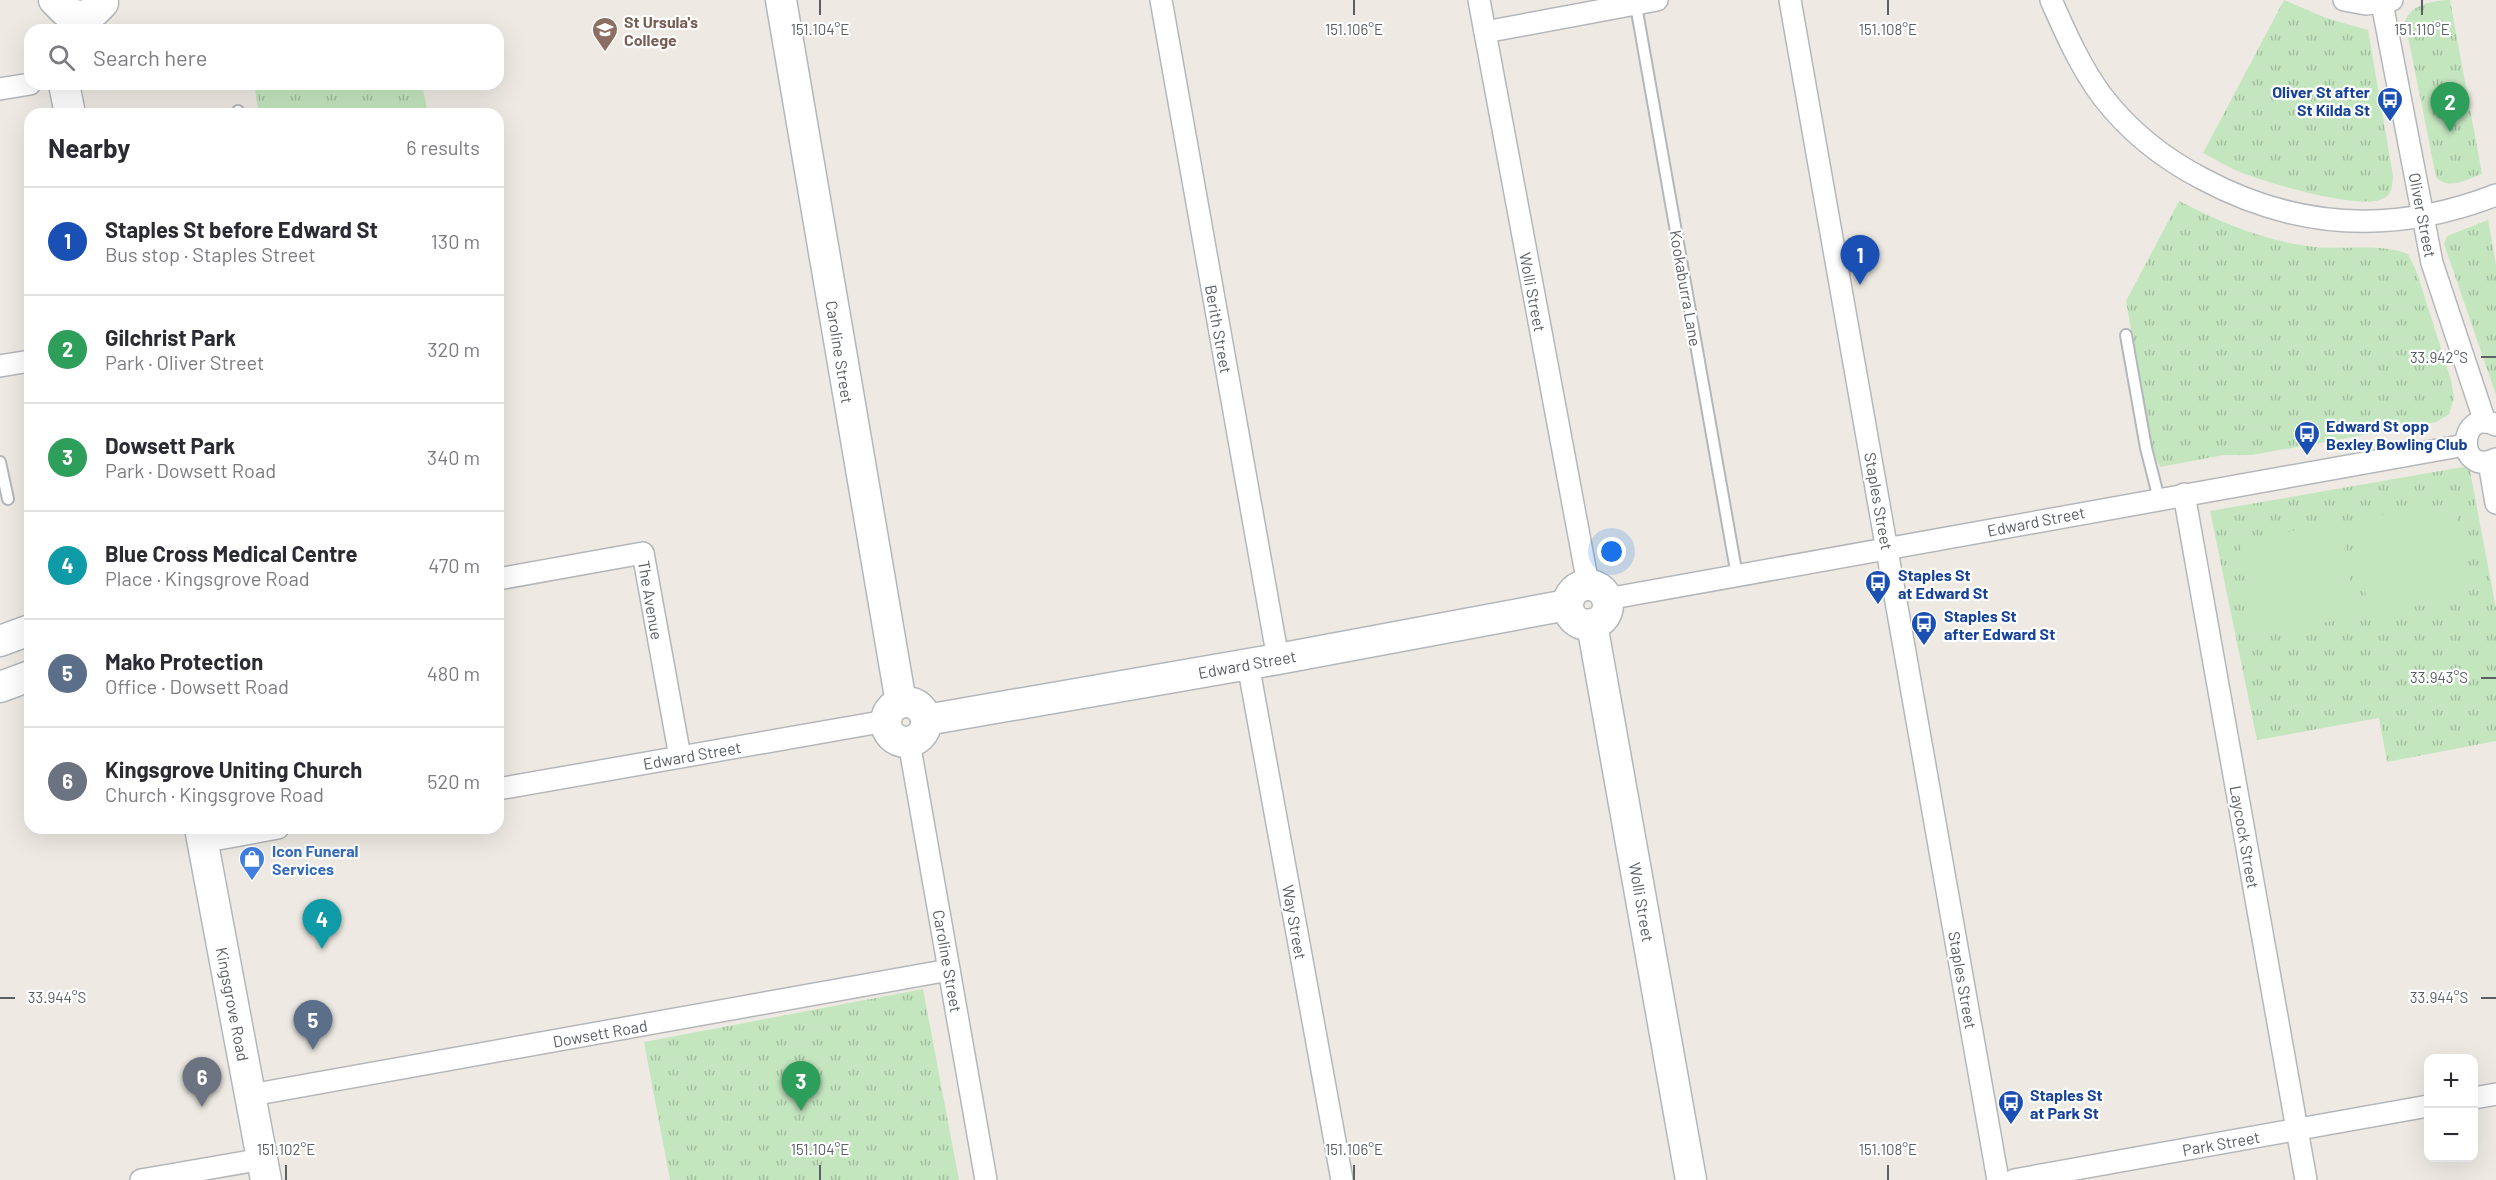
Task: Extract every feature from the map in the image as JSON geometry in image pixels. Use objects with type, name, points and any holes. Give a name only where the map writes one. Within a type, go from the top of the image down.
[{"type":"street","points":[[49,0],[53,24]]},
{"type":"street","points":[[54,0],[66,11],[80,17],[102,11]]},
{"type":"street","name":"Caroline Street","points":[[781,0],[894,712]]},
{"type":"street","name":"Berith Street","points":[[1161,0],[1278,659]]},
{"type":"street","name":"Wolli Street","points":[[1479,0],[1587,596],[1607,612],[1598,622],[1592,624],[1691,1180]]},
{"type":"street","points":[[1485,32],[1635,2],[1657,0]]},
{"type":"street","name":"Staples Street","points":[[1790,0],[1998,1180]]},
{"type":"street","points":[[2051,0],[2072,48],[2103,97],[2130,127],[2154,148],[2233,196],[2275,210],[2314,219],[2388,221],[2449,211],[2496,195]]},
{"type":"street","points":[[2344,0],[2366,4],[2387,2]]},
{"type":"street","name":"Oliver Street","points":[[2387,2],[2432,263],[2491,424]]},
{"type":"street","points":[[0,89],[24,85]]},
{"type":"street","points":[[65,90],[69,108]]},
{"type":"street","points":[[0,366],[24,363]]},
{"type":"street","points":[[2491,424],[2473,426],[2468,432],[2465,445],[2476,460],[2492,461],[2496,502]]},
{"type":"street","name":"Edward Street","points":[[918,731],[1587,596],[1737,576],[2465,445]]},
{"type":"street","name":"Laycock Street","points":[[2184,494],[2306,1180]]},
{"type":"street","name":"The Avenue","points":[[504,578],[643,553],[680,757]]},
{"type":"street","points":[[0,641],[24,632]]},
{"type":"street","name":"Way Street","points":[[1248,664],[1341,1180]]},
{"type":"street","points":[[0,687],[24,678]]},
{"type":"street","points":[[894,712],[889,733],[898,741],[918,731]]},
{"type":"street","name":"Edward Street","points":[[504,788],[680,757],[894,712]]},
{"type":"street","name":"Caroline Street","points":[[918,731],[950,970],[986,1180]]},
{"type":"street","name":"Kingsgrove Road","points":[[201,835],[264,1170]]},
{"type":"street","name":"Dowsett Road","points":[[250,1095],[950,970]]},
{"type":"street","points":[[2478,1097],[2496,1094]]},
{"type":"street","name":"Park Street","points":[[2014,1180],[2424,1107]]},
{"type":"street","points":[[141,1180],[264,1170]]},
{"type":"lane","name":"Kookaburra Lane","points":[[1635,2],[1737,576]]},
{"type":"lane","points":[[2126,335],[2146,448],[2159,499]]},
{"type":"lane","points":[[0,462],[8,499]]},
{"type":"green space","points":[[2284,0],[2326,18],[2368,30],[2393,176],[2391,190],[2386,197],[2375,201],[2358,201],[2315,194],[2240,172],[2203,153]]},
{"type":"green space","points":[[2450,0],[2482,174],[2452,184],[2436,177],[2405,22],[2411,11],[2423,5]]},
{"type":"green space","points":[[255,90],[423,90],[427,108],[258,108]]},
{"type":"green space","points":[[2179,201],[2228,224],[2280,241],[2326,248],[2387,249],[2408,254],[2416,270],[2451,380],[2454,398],[2449,414],[2436,422],[2252,455],[2224,455],[2160,467],[2151,447],[2126,301]]},
{"type":"green space","points":[[2488,220],[2496,265],[2496,395],[2444,244],[2447,236]]},
{"type":"green space","points":[[2469,466],[2496,608],[2496,741],[2387,762],[2379,718],[2257,740],[2210,511]]},
{"type":"green space","points":[[2455,503],[2470,597],[2369,614],[2353,520]]},
{"type":"green space","points":[[2340,523],[2356,617],[2254,634],[2239,540]]},
{"type":"green space","points":[[923,989],[959,1180],[670,1180],[644,1042]]},
{"type":"place","name":"St Ursula's College","points":[[605,53]]},
{"type":"place","name":"Oliver St after St Kilda St","points":[[2390,123]]},
{"type":"place","name":"Gilchrist Park","points":[[2450,132]]},
{"type":"place","name":"Staples St before Edward St","points":[[1860,285]]},
{"type":"place","name":"Edward St opp Bexley Bowling Club","points":[[2307,457]]},
{"type":"place","name":"Staples St at Edward St","points":[[1878,606]]},
{"type":"place","name":"Staples St after Edward St","points":[[1924,647]]},
{"type":"place","name":"Icon Funeral Services","points":[[252,882]]},
{"type":"place","name":"Blue Cross Medical Centre","points":[[322,949]]},
{"type":"place","name":"Mako Protection","points":[[313,1050]]},
{"type":"place","name":"Kingsgrove Uniting Church","points":[[202,1107]]},
{"type":"place","name":"Dowsett Park","points":[[801,1111]]},
{"type":"place","name":"Staples St at Park St","points":[[2011,1126]]}]
